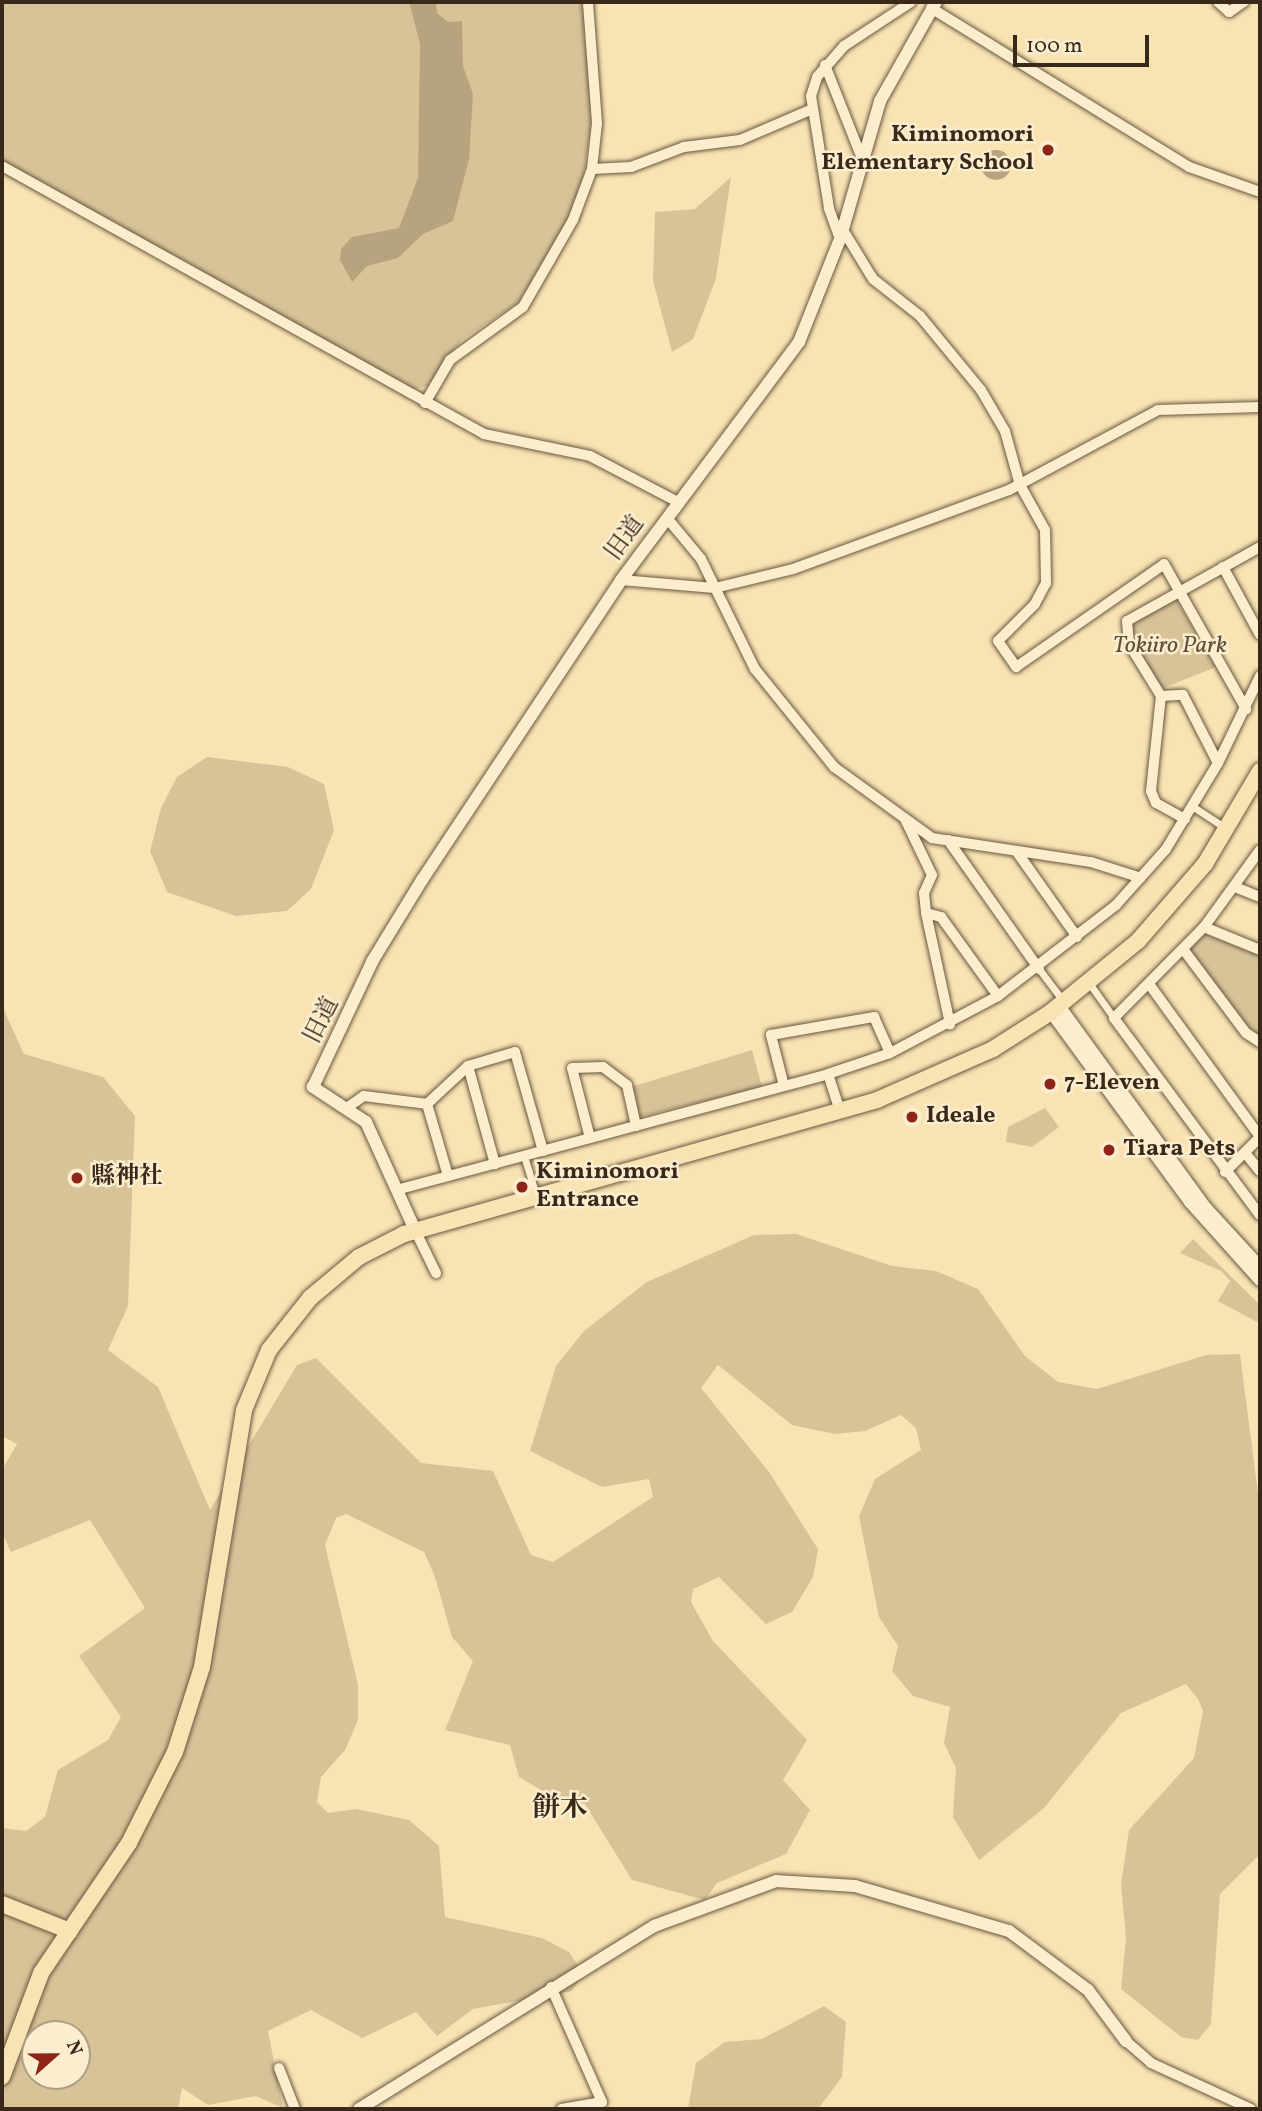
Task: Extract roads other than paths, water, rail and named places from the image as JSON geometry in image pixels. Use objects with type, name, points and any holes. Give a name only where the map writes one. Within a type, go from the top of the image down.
[{"type":"main road","points":[[2,2077],[22,2011],[70,1931],[129,1843],[185,1725],[209,1635],[238,1434],[260,1368],[295,1315],[326,1283],[359,1257],[415,1230],[840,1111],[951,1070],[1058,1006],[1138,941],[1227,829],[1259,776]]},
{"type":"main road","points":[[2,1904],[70,1931]]},
{"type":"street","points":[[425,403],[450,360],[523,307],[573,220],[592,169],[597,110],[588,2]]},
{"type":"street","points":[[911,2],[825,65],[810,110],[842,234],[873,279],[920,316],[981,390],[1005,431],[1020,485],[1045,530],[1049,562],[1035,604],[998,641],[1016,667],[1164,564],[1246,709]]},
{"type":"street","points":[[1218,2],[1229,12],[1244,2]]},
{"type":"street","points":[[934,5],[1189,167],[1260,192]]},
{"type":"street","name":"旧道","points":[[348,1107],[313,1087],[373,960],[621,580],[678,502],[777,378],[817,305],[842,234],[880,101],[934,5]]},
{"type":"street","points":[[825,65],[863,161]]},
{"type":"street","points":[[592,169],[631,167],[684,148],[740,140],[810,110]]},
{"type":"street","points":[[2,166],[484,434],[590,456],[678,502]]},
{"type":"street","points":[[621,580],[715,588],[829,557],[1020,485],[1108,440],[1116,427],[1158,410],[1260,407]]},
{"type":"street","points":[[667,518],[715,588],[755,669],[834,767],[925,832],[948,840],[1091,862],[1141,878]]},
{"type":"street","points":[[1185,819],[1156,803],[1151,791],[1161,696],[1126,629],[1128,621],[1260,547]]},
{"type":"street","points":[[1223,567],[1260,635]]},
{"type":"street","points":[[400,1189],[828,1074],[890,1053],[950,1024],[998,996],[1039,969],[1141,878],[1185,819],[1218,763],[1260,676]]},
{"type":"street","points":[[1161,696],[1182,695],[1218,763]]},
{"type":"street","points":[[1192,806],[1227,829]]},
{"type":"street","points":[[904,817],[932,876],[924,892],[926,913],[950,1024]]},
{"type":"street","points":[[915,839],[925,832]]},
{"type":"street","points":[[948,840],[1039,969],[1058,1006],[1159,1152],[1260,1280]]},
{"type":"street","points":[[1114,1018],[1204,927],[1260,850]]},
{"type":"street","points":[[1017,852],[1077,937]]},
{"type":"street","points":[[1235,887],[1260,897]]},
{"type":"street","points":[[926,913],[942,918],[998,996]]},
{"type":"street","points":[[1204,927],[1260,950]]},
{"type":"street","points":[[1183,949],[1246,1033],[1260,1042]]},
{"type":"street","points":[[1089,983],[1225,1172],[1260,1215]]},
{"type":"street","points":[[1149,984],[1260,1137],[1246,1154],[1225,1172]]},
{"type":"street","points":[[784,1086],[771,1035],[874,1017],[890,1053]]},
{"type":"street","points":[[427,1104],[468,1066],[515,1052],[543,1151]]},
{"type":"street","points":[[468,1066],[495,1164]]},
{"type":"street","points":[[590,1138],[572,1068],[603,1067],[627,1085],[636,1126]]},
{"type":"street","points":[[828,1074],[840,1111]]},
{"type":"street","points":[[427,1104],[364,1096],[348,1107],[377,1136],[415,1230],[436,1273]]},
{"type":"street","points":[[427,1104],[448,1176]]},
{"type":"street","points":[[1159,1152],[1260,1267]]},
{"type":"street","points":[[1246,1154],[1260,1171]]},
{"type":"street","points":[[524,1156],[536,1195]]},
{"type":"street","points":[[359,2109],[551,1987],[704,1903],[776,1881],[826,1881],[1009,1931],[1088,1990],[1126,2041],[1151,2063],[1251,2109]]},
{"type":"street","points":[[551,1987],[602,2102],[562,2109]]},
{"type":"street","points":[[279,2067],[295,2109]]},
{"type":"place","name":"Kiminomori Elementary School","points":[[1048,150]]},
{"type":"place","name":"7-Eleven","points":[[1050,1084]]},
{"type":"place","name":"Ideale","points":[[912,1117]]},
{"type":"place","name":"Tiara Pets","points":[[1109,1150]]},
{"type":"place","name":"縣神社","points":[[77,1178]]},
{"type":"place","name":"Kiminomori Entrance","points":[[522,1187]]},
{"type":"district","name":"餅木","points":[[560,1809]]},
{"type":"park label","name":"Tokiiro Park","points":[[1170,647]]}]
